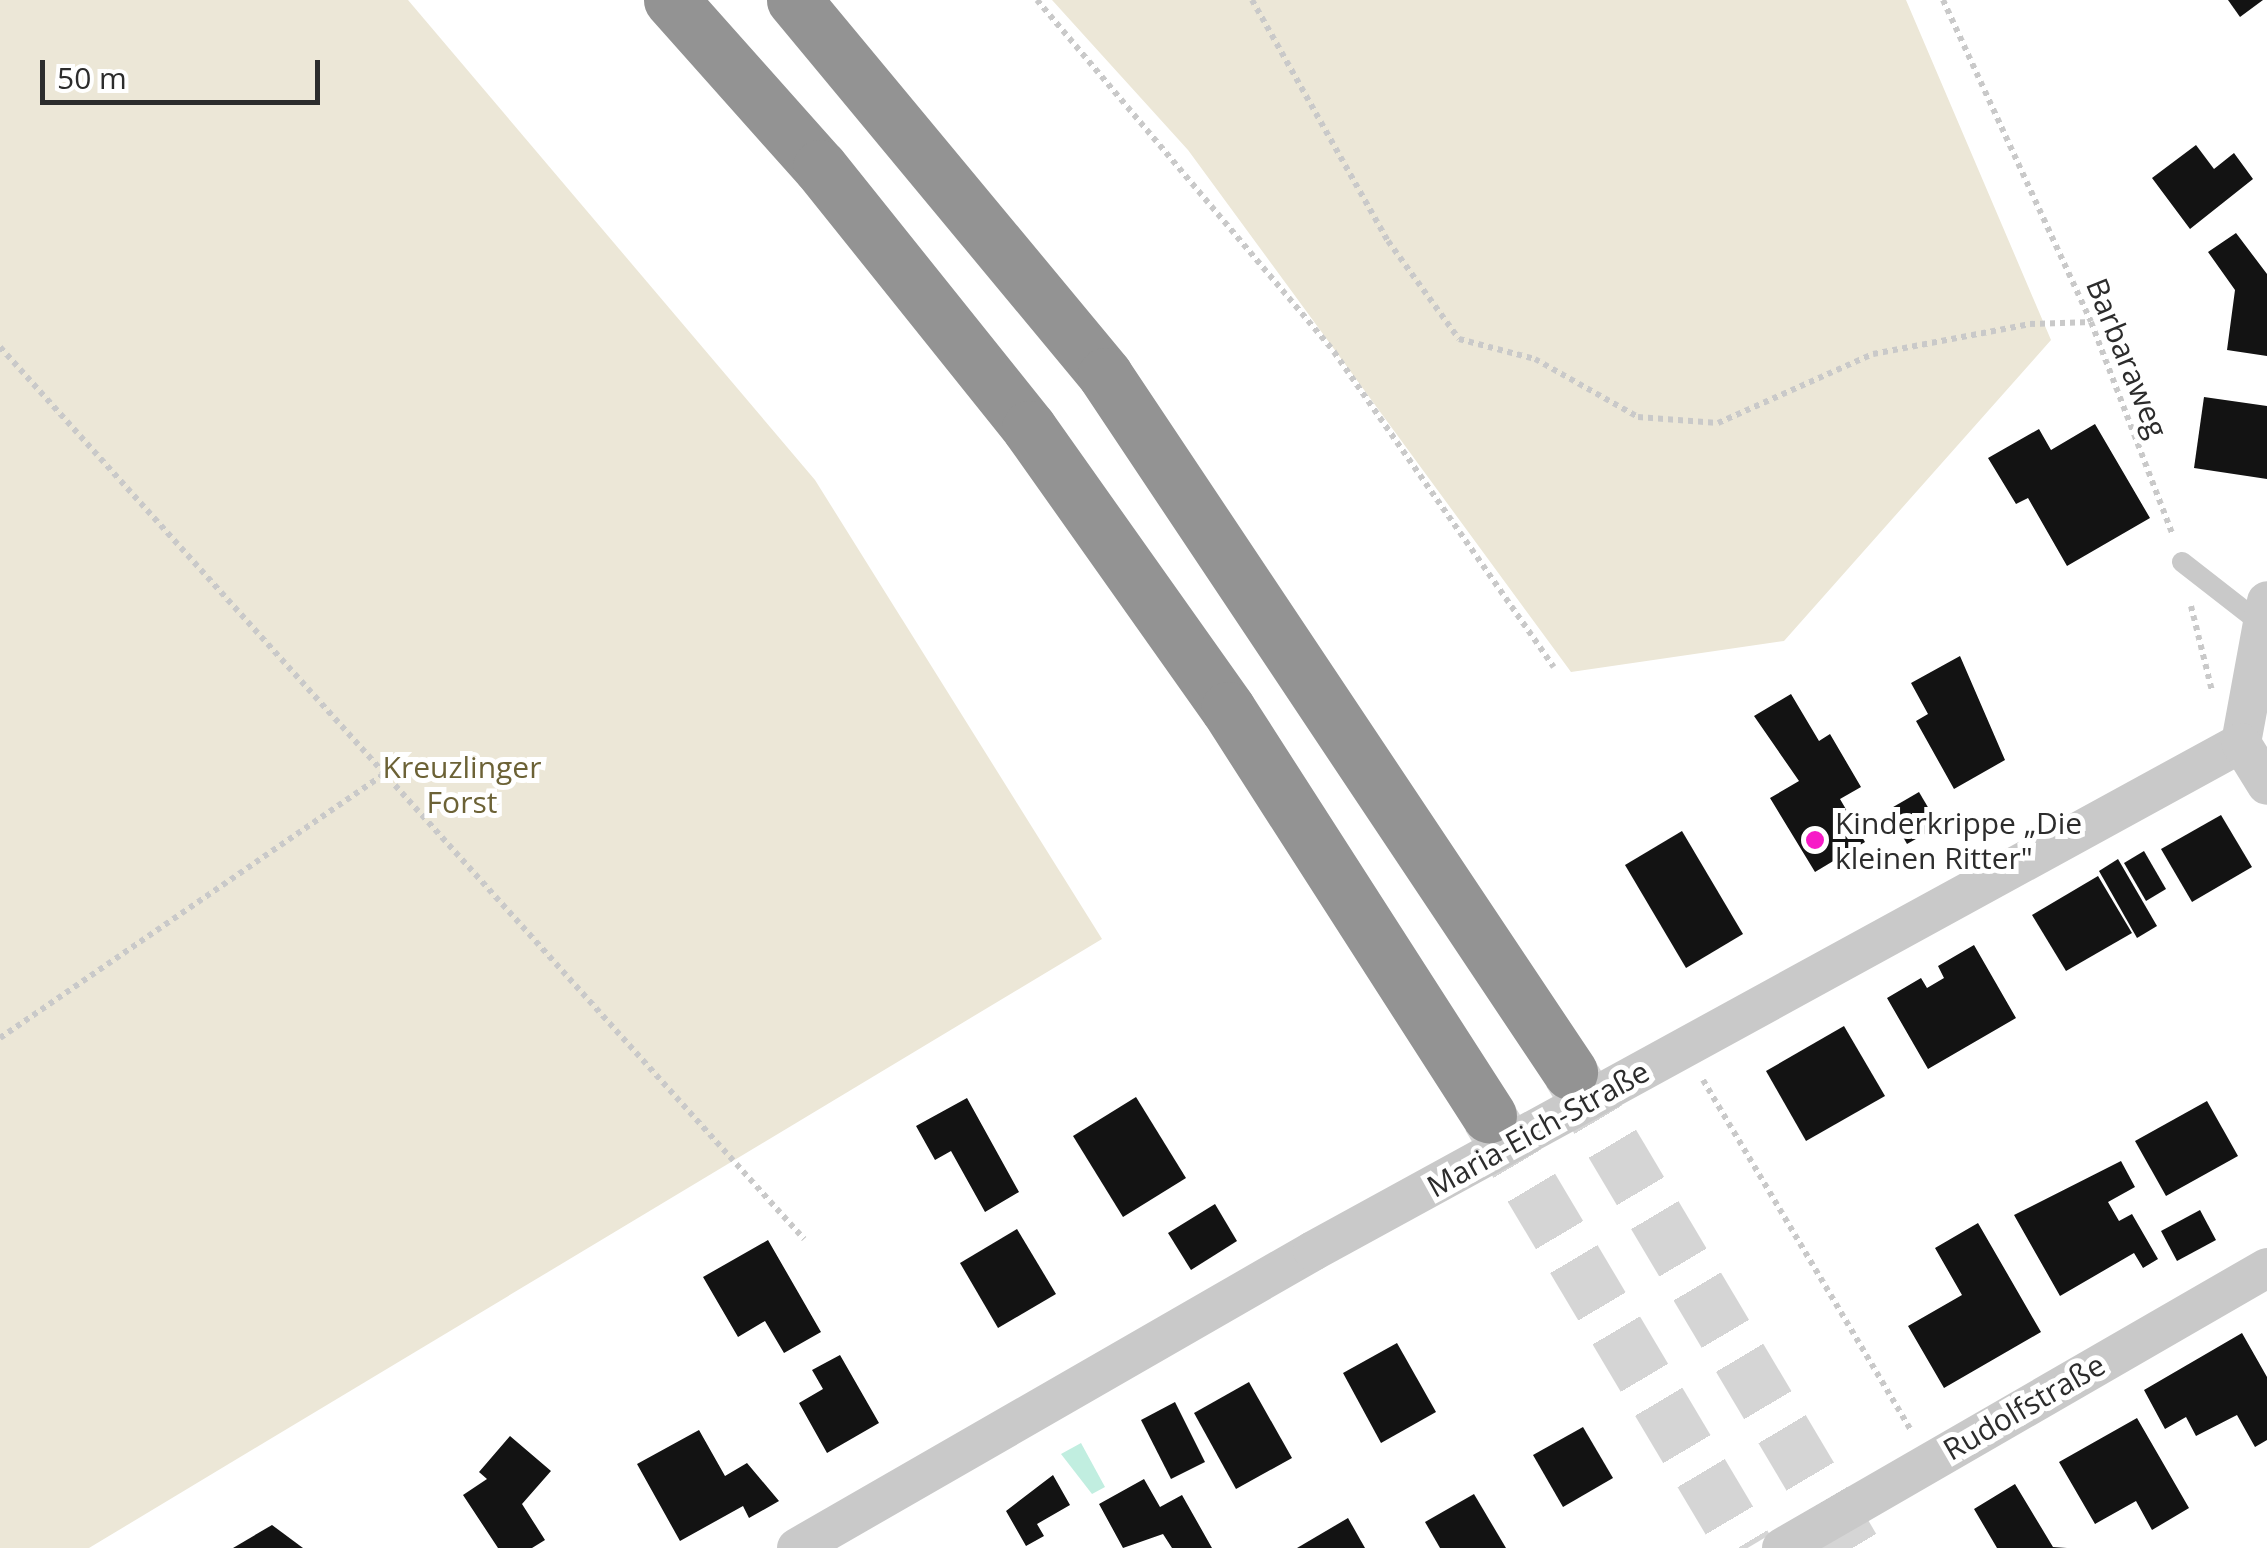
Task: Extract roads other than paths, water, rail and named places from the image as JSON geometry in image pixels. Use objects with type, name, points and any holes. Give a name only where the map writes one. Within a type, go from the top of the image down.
[{"type":"highway","points":[[671,0],[820,166],[1029,428],[1228,709],[1489,1116]]},
{"type":"highway","points":[[794,0],[1105,375],[1570,1072]]},
{"type":"street","points":[[2265,613],[2240,743],[2267,785]]},
{"type":"street","name":"Maria-Eich-Straße","points":[[797,1548],[1684,1049],[2240,743]]},
{"type":"street","name":"Rudolfstraße","points":[[1782,1548],[2267,1268]]},
{"type":"lane","points":[[2182,562],[2265,613]]},
{"type":"tunnel","points":[[1570,1072],[1853,1548]]},
{"type":"tunnel","points":[[1489,1116],[1746,1548]]},
{"type":"place","name":"Kinderkrippe „Die kleinen Ritter\"","points":[[1815,840]]},
{"type":"park label","name":"Kreuzlinger Forst","points":[[462,784]]}]
